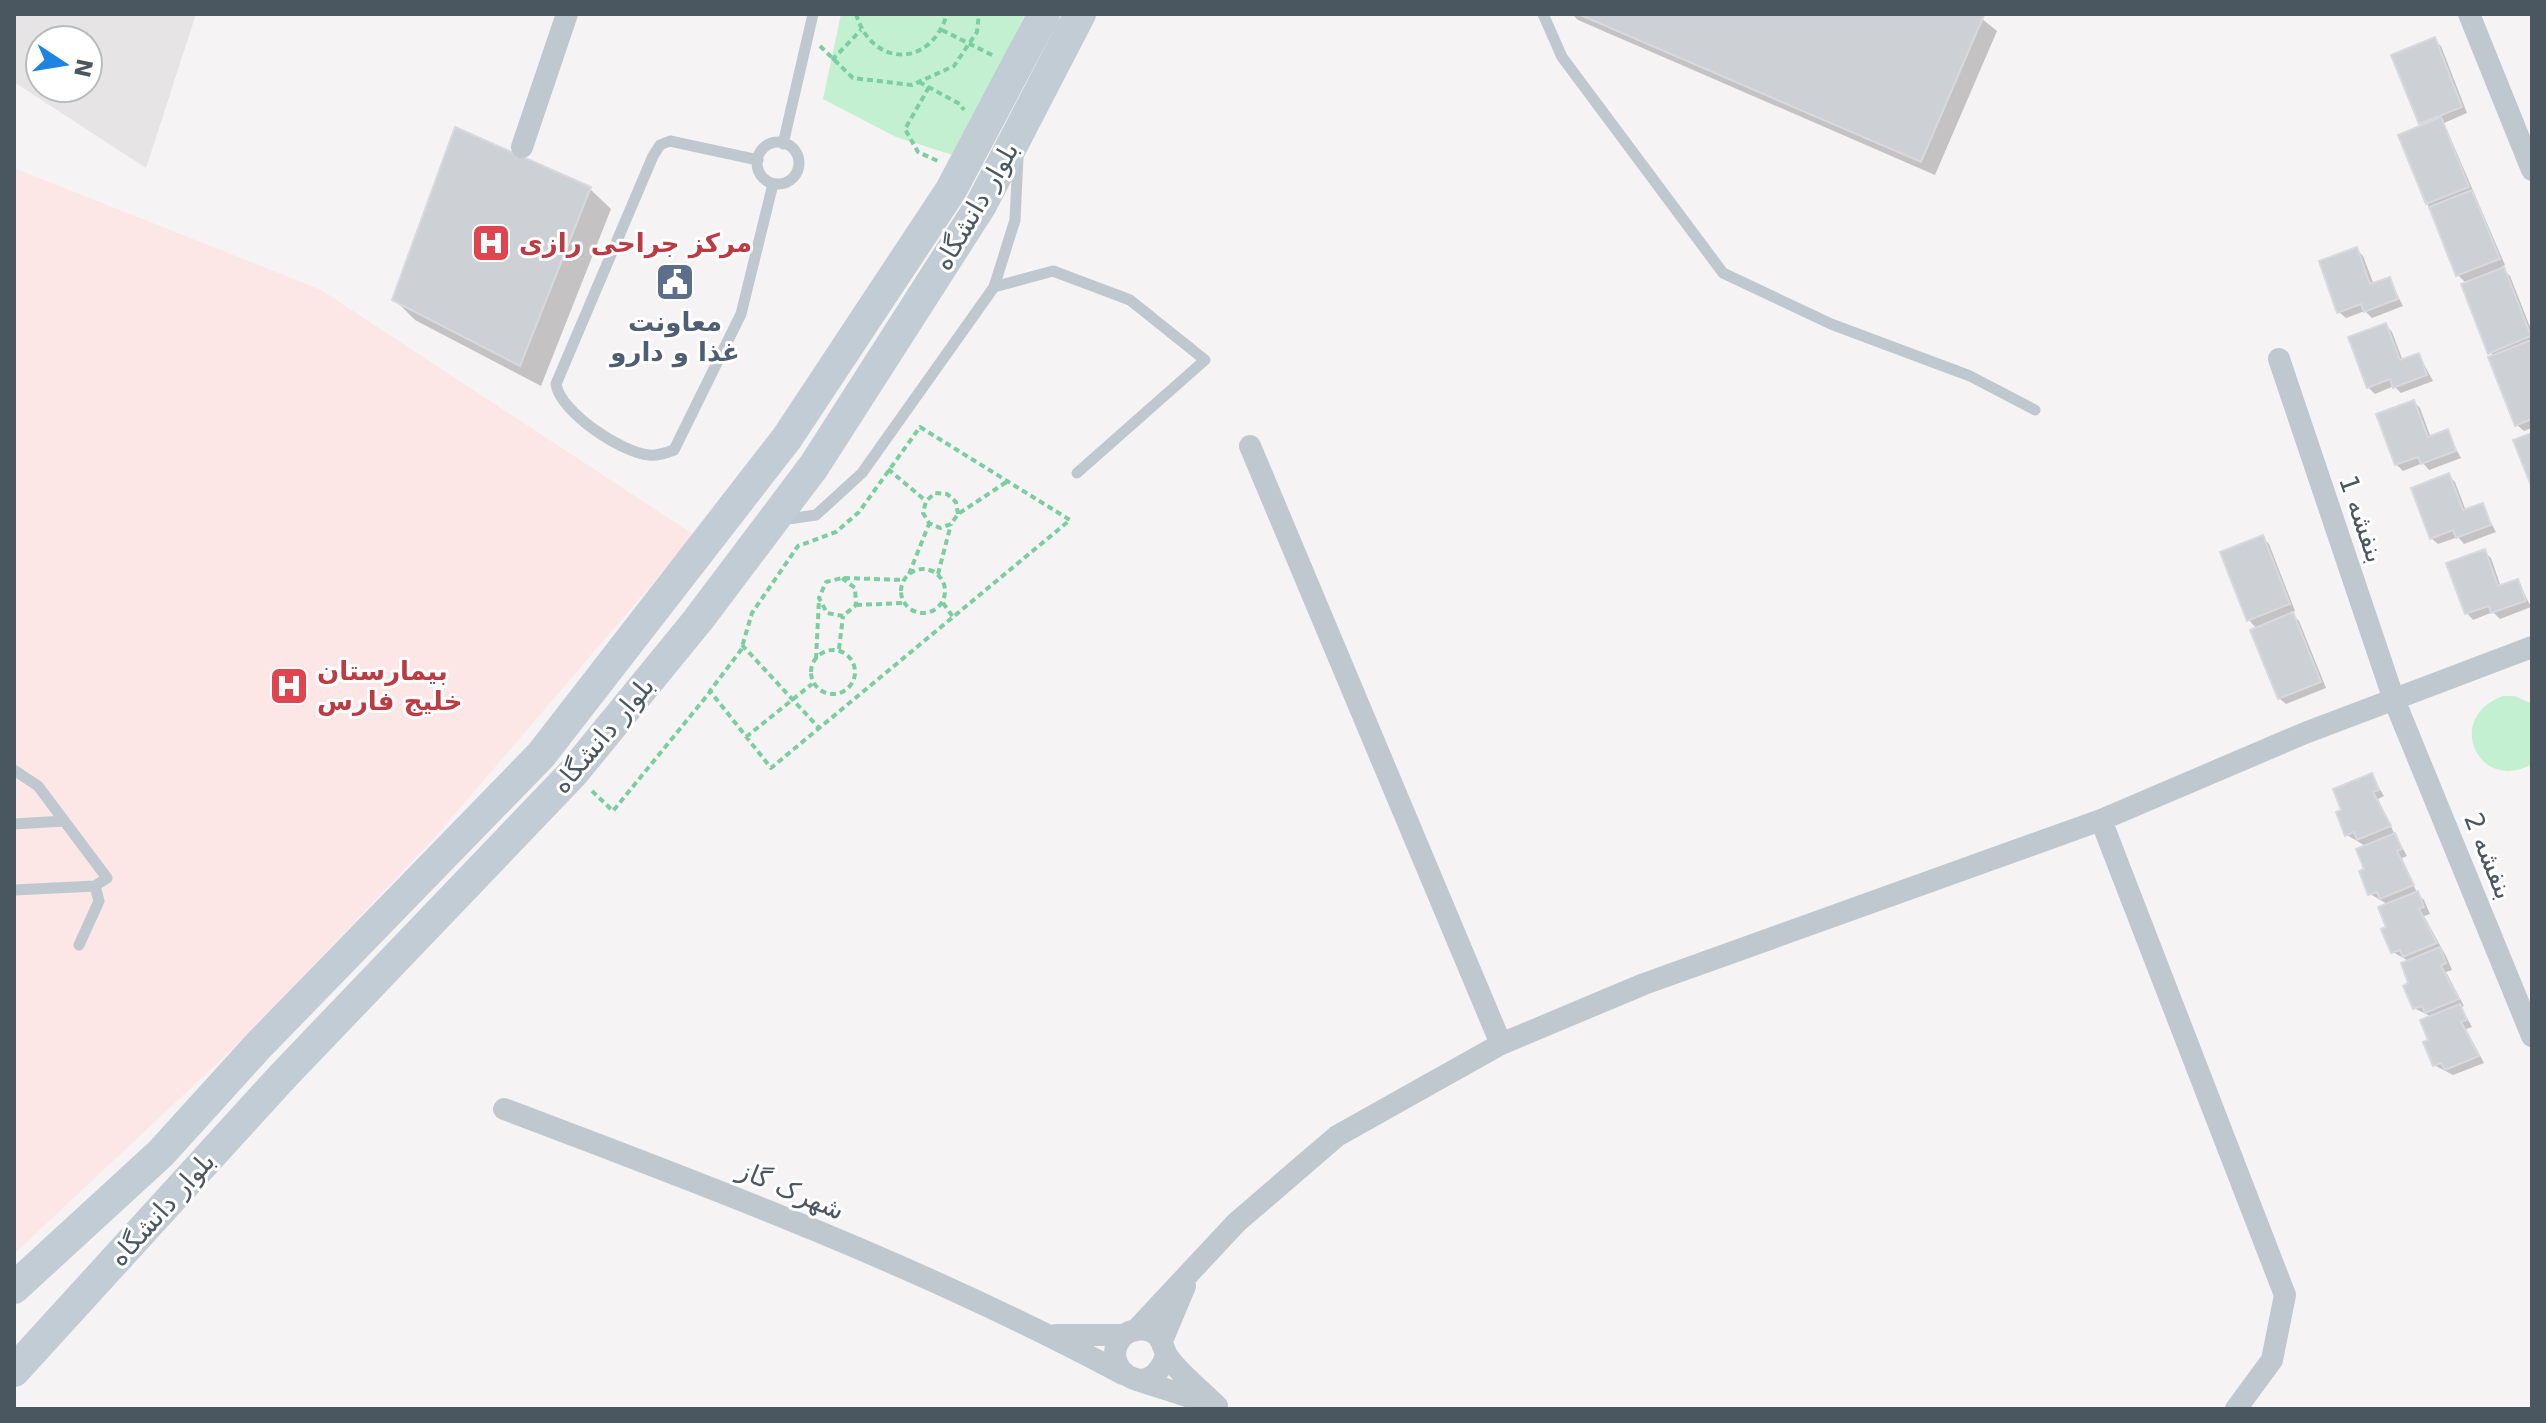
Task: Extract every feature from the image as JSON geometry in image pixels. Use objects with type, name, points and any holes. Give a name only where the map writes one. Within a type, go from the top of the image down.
[{"type":"main road","name":"بلوار دانشگاه","points":[[14,1288],[161,1153],[259,1045],[541,755],[787,438],[955,181],[1044,14]]},
{"type":"main road","name":"بلوار دانشگاه","points":[[15,1369],[283,1076],[573,773],[698,620],[814,466],[981,205],[1080,14]]},
{"type":"main road","points":[[259,1045],[283,1076]]},
{"type":"street","points":[[522,147],[567,14]]},
{"type":"street","points":[[2469,14],[2532,170]]},
{"type":"street","name":"بنفشه 1","points":[[2279,359],[2393,697]]},
{"type":"street","points":[[1250,446],[1501,1044]]},
{"type":"street","points":[[1191,1274],[1164,1348],[1162,1369],[1151,1378],[1130,1377],[1116,1362],[1116,1347],[1191,1274],[1237,1222],[1337,1136],[1501,1044],[1644,984],[2101,820],[2393,697],[2532,647]]},
{"type":"street","name":"بنفشه 2","points":[[2393,697],[2532,1036]]},
{"type":"street","points":[[2101,820],[2285,1295],[2272,1360],[2236,1409]]},
{"type":"street","name":"شهرک گاز","points":[[504,1109],[740,1198],[1051,1335],[1130,1377],[1221,1407]]},
{"type":"street","points":[[1051,1335],[1152,1331],[1164,1348],[1221,1407]]},
{"type":"lane","points":[[783,144],[813,14]]},
{"type":"lane","points":[[1543,14],[1562,57],[1723,273],[1831,324],[1970,376],[2035,410]]},
{"type":"lane","points":[[772,521],[816,515],[862,473],[994,287],[1015,220],[1020,131]]},
{"type":"lane","points":[[758,160],[670,141],[664,142],[653,156],[556,384],[557,392],[568,407],[628,451],[651,456],[674,450],[741,314],[773,184]]},
{"type":"lane","points":[[783,144],[796,153],[799,166],[787,183],[773,184],[762,176],[758,160],[767,147],[783,144]]},
{"type":"lane","points":[[994,287],[1053,271],[1130,300],[1205,360],[1077,473]]},
{"type":"lane","points":[[14,770],[32,781],[106,875],[106,882],[95,886],[14,890]]},
{"type":"lane","points":[[14,824],[64,821]]},
{"type":"lane","points":[[79,945],[99,901],[95,886]]},
{"type":"path","points":[[856,14],[861,30],[874,45],[892,54],[912,54],[930,46],[942,30],[947,14]]},
{"type":"path","points":[[807,33],[853,78],[912,85],[954,66],[977,32],[979,14]]},
{"type":"path","points":[[832,60],[861,30]]},
{"type":"path","points":[[942,30],[1016,68]]},
{"type":"path","points":[[919,82],[960,104],[979,136]]},
{"type":"path","points":[[929,87],[905,129],[918,152],[935,157],[955,181]]},
{"type":"path","points":[[573,773],[613,811],[710,691],[742,645],[752,613],[798,546],[836,532],[859,512],[920,427],[1070,520],[771,768],[710,691]]},
{"type":"path","points":[[872,458],[926,501]]},
{"type":"path","points":[[938,574],[951,524],[958,514],[1008,481]]},
{"type":"path","points":[[951,524],[940,528],[929,523],[923,513],[926,501],[935,493],[947,494],[956,502],[958,514]]},
{"type":"path","points":[[903,603],[901,588],[929,523]]},
{"type":"path","points":[[839,649],[843,616],[856,605],[903,603],[915,613],[931,613],[943,603],[946,587],[938,574],[923,568],[909,574]]},
{"type":"path","points":[[816,659],[819,598],[826,582],[842,578],[905,580]]},
{"type":"path","points":[[842,578],[855,588],[856,605]]},
{"type":"path","points":[[819,598],[827,613],[843,616]]},
{"type":"path","points":[[943,603],[953,617]]},
{"type":"path","points":[[742,645],[819,728]]},
{"type":"path","points":[[839,649],[853,661],[855,678],[844,693],[827,695],[812,684],[810,666],[821,652],[839,649]]},
{"type":"path","points":[[746,737],[812,684]]},
{"type":"path","points":[[844,693],[849,703]]},
{"type":"shaded area","points":[[14,14],[196,14],[146,168],[48,104],[104,104],[104,24],[24,24],[24,89],[14,82]]},
{"type":"shaded area","name":"بیمارستان خلیج فارس","points":[[14,168],[321,290],[694,535],[436,836],[246,1036],[14,1254]]},
{"type":"green space","points":[[841,14],[1025,14],[956,156],[896,137],[823,99]]},
{"type":"green space","points":[[2503,696],[2515,696],[2532,704],[2532,764],[2513,771],[2497,769],[2484,761],[2475,750],[2472,735],[2475,720],[2485,706]]},
{"type":"building","points":[[1578,14],[1981,14],[1984,15],[1921,162]]},
{"type":"building","points":[[2435,37],[2462,107],[2419,124],[2391,55]]},
{"type":"building","points":[[2441,117],[2469,187],[2426,204],[2398,135]]},
{"type":"building","name":"مرکز جراحی رازی","points":[[455,127],[591,187],[520,366],[392,300]]},
{"type":"building","points":[[2472,190],[2500,259],[2456,276],[2429,207]]},
{"type":"building","points":[[2357,247],[2370,284],[2390,277],[2398,299],[2364,312],[2361,304],[2337,313],[2319,261]]},
{"type":"building","points":[[2504,267],[2531,336],[2488,354],[2461,284]]},
{"type":"building","points":[[2386,323],[2400,360],[2419,353],[2427,375],[2393,388],[2390,379],[2367,388],[2348,337]]},
{"type":"building","points":[[2531,340],[2532,419],[2515,426],[2488,357]]},
{"type":"building","points":[[2414,400],[2428,437],[2448,429],[2456,451],[2421,464],[2418,457],[2395,465],[2376,414]]},
{"type":"building","points":[[2532,433],[2532,488],[2513,440]]},
{"type":"building","points":[[2449,473],[2463,510],[2483,503],[2491,525],[2456,538],[2453,530],[2430,539],[2411,488]]},
{"type":"building","points":[[2263,535],[2290,604],[2247,621],[2220,552]]},
{"type":"building","points":[[2485,549],[2498,586],[2518,579],[2526,601],[2491,613],[2489,606],[2465,614],[2446,563]]},
{"type":"building","points":[[2293,612],[2321,682],[2278,699],[2250,630]]},
{"type":"building","points":[[2372,773],[2379,790],[2373,792],[2391,826],[2357,840],[2354,832],[2345,836],[2336,812],[2341,810],[2333,789]]},
{"type":"building","points":[[2395,833],[2402,849],[2397,851],[2414,885],[2380,899],[2377,892],[2368,895],[2359,871],[2364,869],[2356,849]]},
{"type":"building","points":[[2418,891],[2424,907],[2419,909],[2437,943],[2403,957],[2400,950],[2391,953],[2381,929],[2386,927],[2378,907]]},
{"type":"building","points":[[2440,947],[2446,963],[2441,966],[2459,999],[2425,1013],[2422,1006],[2413,1009],[2403,986],[2408,983],[2401,963]]},
{"type":"building","points":[[2460,1004],[2467,1020],[2461,1022],[2479,1056],[2445,1070],[2441,1063],[2433,1066],[2423,1042],[2428,1040],[2420,1020]]},
{"type":"place","name":"مرکز جراحی رازی","points":[[491,243]]},
{"type":"place","name":"معاونت غذا و دارو","points":[[675,282]]},
{"type":"place","name":"بیمارستان خلیج فارس","points":[[289,686]]}]
